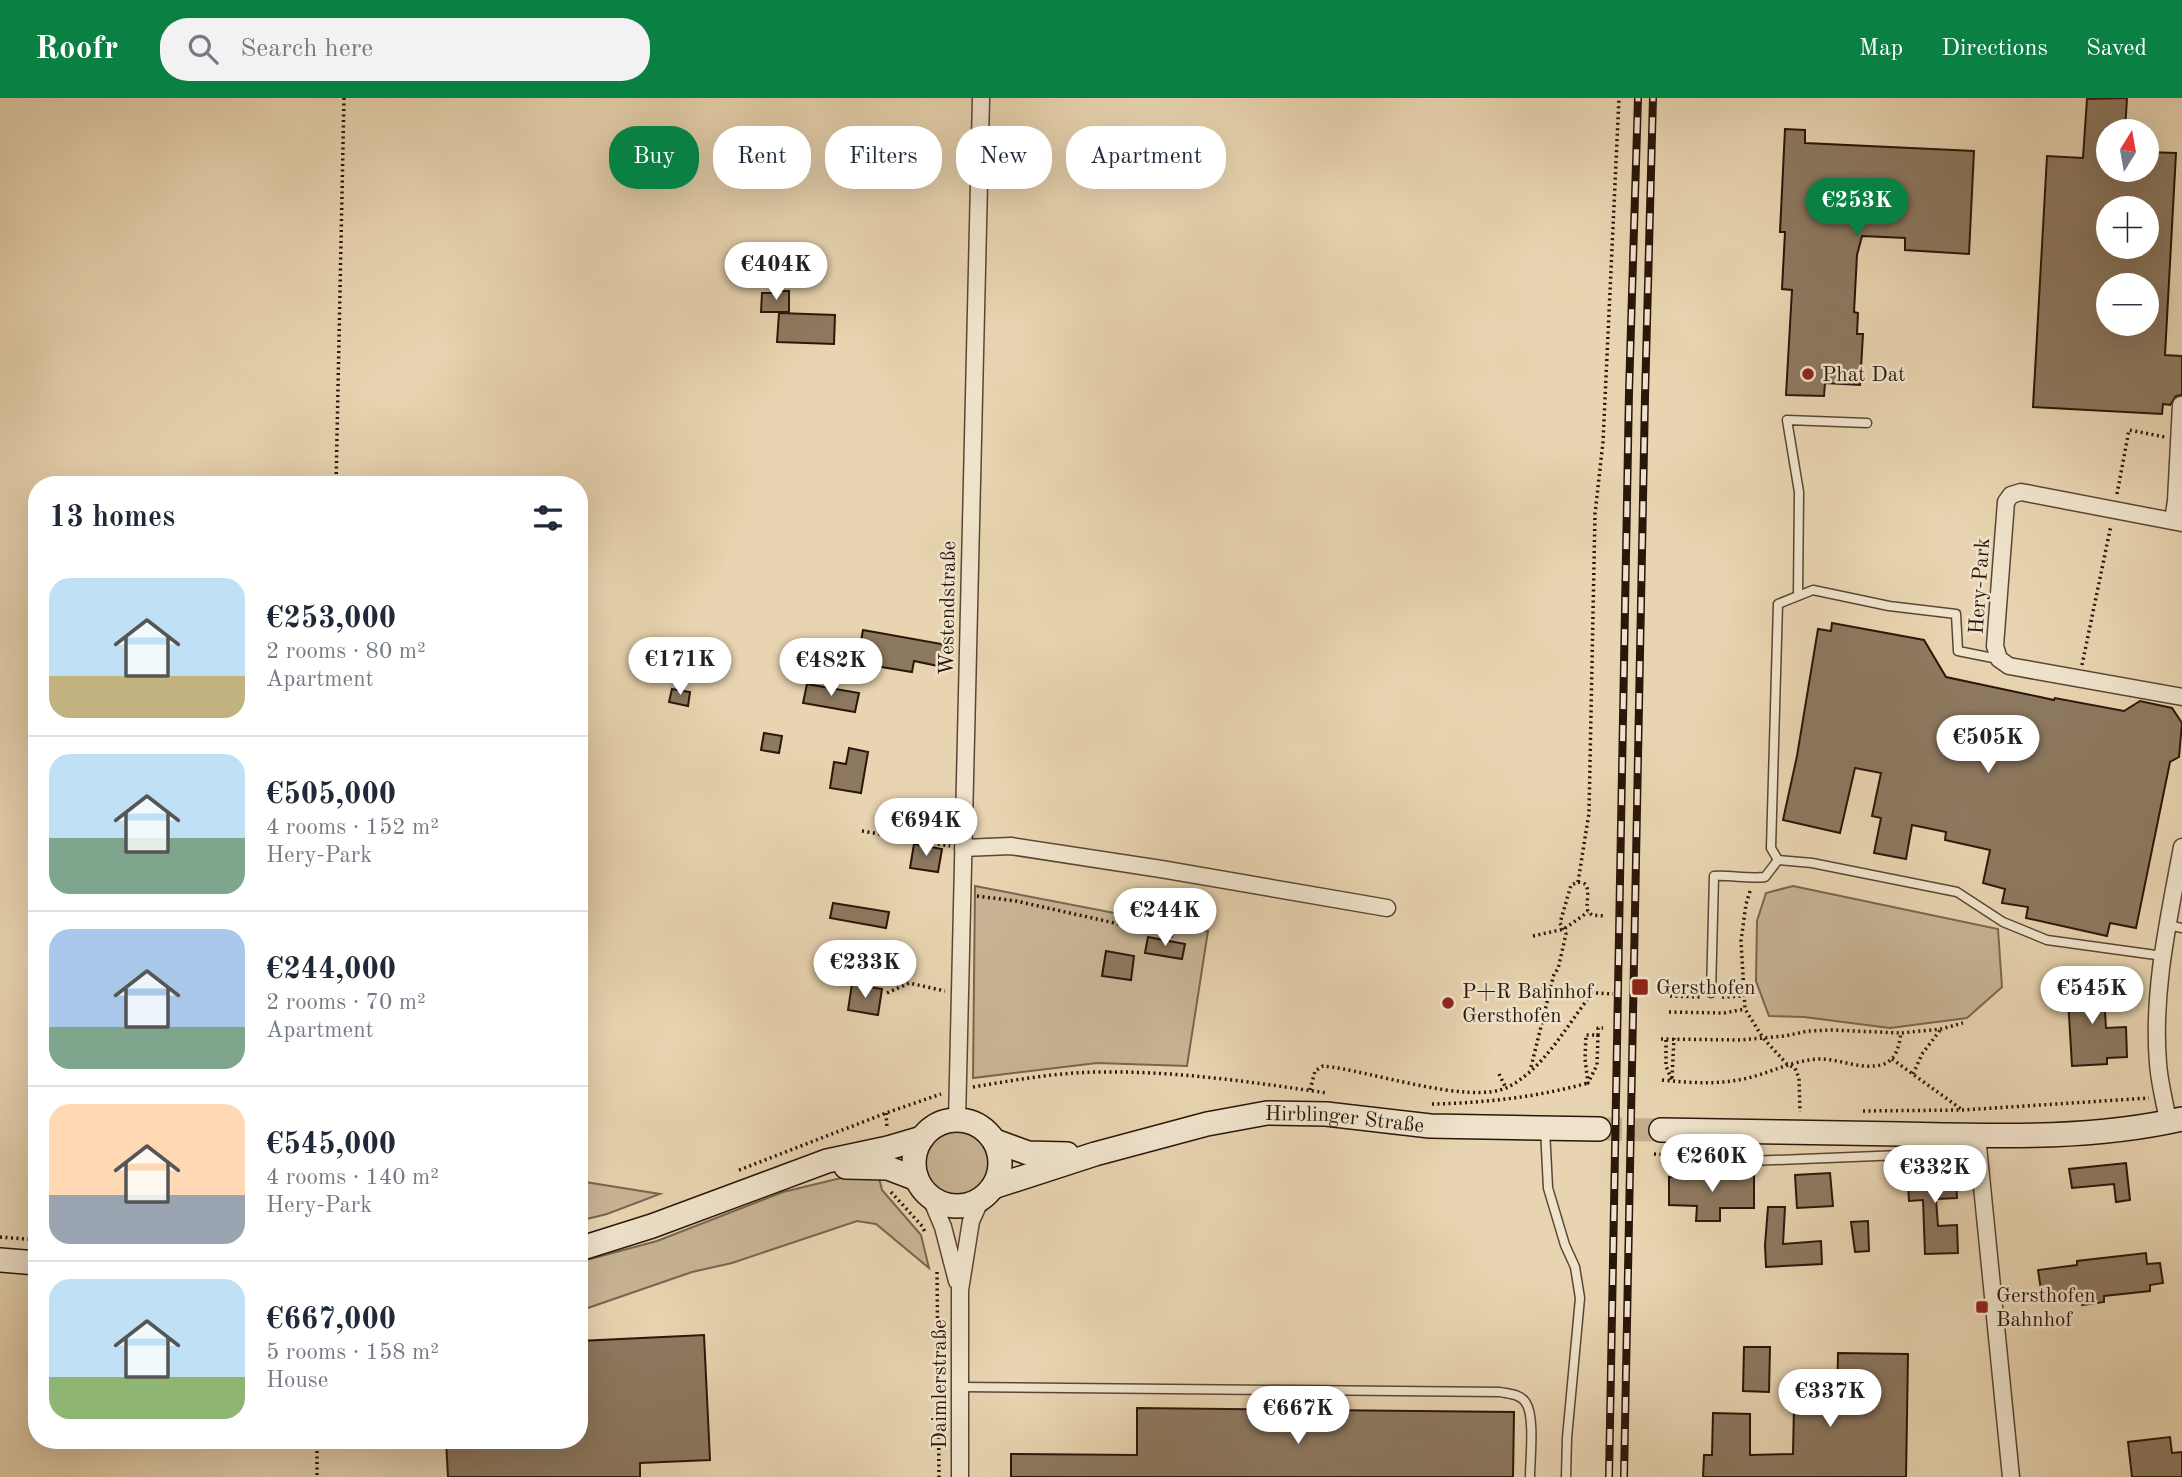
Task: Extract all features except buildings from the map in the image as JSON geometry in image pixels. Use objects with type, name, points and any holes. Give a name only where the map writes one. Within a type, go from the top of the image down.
[{"type":"main road","name":"Hirblinger Straße","points":[[777,1178],[828,1169],[888,1168],[923,1187],[946,1204],[955,1206],[973,1203],[987,1193],[1095,1154],[1207,1124],[1267,1113],[1326,1114],[1430,1126],[1599,1129]]},
{"type":"main road","points":[[1661,1130],[1978,1136],[2104,1132],[2175,1120]]},
{"type":"main road","name":"Hirblinger Straße","points":[[588,1246],[652,1226],[827,1161],[922,1138],[944,1122],[971,1122],[979,1125],[995,1141],[1028,1153],[1095,1154]]},
{"type":"main road","points":[[922,1138],[914,1163],[923,1187]]},
{"type":"main road","points":[[987,1193],[1000,1170],[995,1141]]},
{"type":"main road","points":[[0,1260],[28,1262]]},
{"type":"street","name":"Westendstraße","points":[[957,1120],[981,98]]},
{"type":"street","name":"Hery-Park","points":[[2181,405],[2177,522],[2021,492],[2011,495],[2006,502],[1995,646],[1999,659],[2009,666],[2182,697]]},
{"type":"street","points":[[963,848],[1011,846],[1387,908]]},
{"type":"street","points":[[2175,1120],[2163,1095],[2158,1063],[2157,1012],[2163,956],[2175,927],[2182,847]]},
{"type":"street","points":[[2178,893],[2182,875]]},
{"type":"street","points":[[1978,1136],[2011,1477]]},
{"type":"street","name":"Daimlerstraße","points":[[923,1187],[943,1227],[960,1290]]},
{"type":"street","name":"Daimlerstraße","points":[[960,1477],[960,1290],[971,1222],[987,1193]]},
{"type":"lane","points":[[1798,595],[1799,492],[1787,420],[1867,423]]},
{"type":"lane","points":[[1778,860],[1770,848],[1778,604],[1813,590],[1889,606],[1956,614],[1958,651],[1999,659]]},
{"type":"lane","points":[[1712,993],[1714,876],[1734,875],[1752,879],[1765,877],[1778,860]]},
{"type":"lane","points":[[1778,860],[1812,863],[1957,892],[2003,922],[2047,940],[2163,956]]},
{"type":"lane","points":[[1545,1129],[1548,1188],[1565,1245],[1575,1267],[1580,1298],[1566,1477]]},
{"type":"lane","points":[[1676,1164],[1951,1153],[1950,1135]]},
{"type":"lane","points":[[960,1387],[1500,1392],[1516,1395],[1526,1402],[1530,1417],[1530,1477]]},
{"type":"path","points":[[336,476],[344,98]]},
{"type":"path","points":[[1578,882],[1589,813],[1595,514],[1603,442],[1619,98]]},
{"type":"path","points":[[2080,678],[2129,430],[2179,440]]},
{"type":"path","points":[[862,831],[963,848]]},
{"type":"path","points":[[1752,879],[1741,941],[1745,1009],[1763,1038],[1787,1064],[1795,1068],[1799,1078],[1799,1112],[1813,1112]]},
{"type":"path","points":[[1531,1070],[1566,934],[1560,923],[1569,887],[1574,883],[1588,887],[1588,912]]},
{"type":"path","points":[[963,894],[1016,901],[1173,936]]},
{"type":"path","points":[[1588,912],[1605,916]]},
{"type":"path","points":[[1533,936],[1564,929],[1588,912]]},
{"type":"path","points":[[887,993],[909,983],[959,994]]},
{"type":"path","points":[[1525,986],[1613,994]]},
{"type":"path","points":[[1310,1090],[1314,1070],[1323,1066],[1450,1090],[1478,1093],[1506,1088],[1531,1070],[1546,1054],[1591,991]]},
{"type":"path","points":[[1670,1012],[1724,1013],[1745,1009]]},
{"type":"path","points":[[1672,1081],[1666,1066],[1663,1040],[1740,1040],[1832,1030],[1901,1033],[1941,1029],[1963,1023]]},
{"type":"path","points":[[1422,1104],[1490,1102],[1588,1083],[1597,1065],[1598,1027],[1603,1028]]},
{"type":"path","points":[[1913,1074],[1922,1054],[1941,1029]]},
{"type":"path","points":[[1662,1080],[1691,1084],[1719,1083],[1748,1078],[1805,1060],[1824,1059],[1875,1066],[1892,1059],[1901,1033]]},
{"type":"path","points":[[1588,1083],[1586,1035],[1598,1035]]},
{"type":"path","points":[[1672,1081],[1674,1038]]},
{"type":"path","points":[[1892,1059],[1963,1110]]},
{"type":"path","points":[[737,1171],[886,1113],[957,1089],[1013,1080],[1098,1072],[1162,1073],[1335,1094]]},
{"type":"path","points":[[1499,1074],[1506,1088]]},
{"type":"path","points":[[1857,1111],[1963,1110],[2141,1100],[2163,1095]]},
{"type":"path","points":[[890,1189],[927,1235]]},
{"type":"path","points":[[0,1237],[28,1239]]},
{"type":"path","points":[[937,1266],[939,1477]]},
{"type":"path","points":[[317,1449],[317,1477]]},
{"type":"shaded area","points":[[975,886],[1208,931],[1187,1066],[1097,1063],[973,1078]]},
{"type":"shaded area","points":[[1793,886],[1998,929],[2002,987],[1967,1018],[1890,1028],[1804,1017],[1769,1016],[1756,981],[1757,921],[1766,893]]},
{"type":"shaded area","points":[[958,1130],[981,1140],[991,1163],[981,1186],[958,1196],[935,1186],[925,1163],[935,1140]]},
{"type":"shaded area","points":[[841,1178],[879,1178],[882,1190],[921,1235],[929,1268],[876,1224],[857,1221],[732,1263],[692,1272],[588,1308],[588,1260],[657,1241],[783,1192]]},
{"type":"shaded area","points":[[588,1182],[660,1194],[588,1219]]},
{"type":"tunnel","points":[[1599,1129],[1661,1130]]},
{"type":"railway","points":[[1609,1477],[1629,392],[1638,98]]},
{"type":"railway","points":[[1624,1477],[1653,98]]},
{"type":"place","name":"Phat Dat","points":[[1808,374]]},
{"type":"place","name":"Gersthofen","points":[[1640,987]]},
{"type":"place","name":"P+R Bahnhof Gersthofen","points":[[1448,1003]]},
{"type":"place","name":"Gersthofen Bahnhof","points":[[1982,1307]]}]
